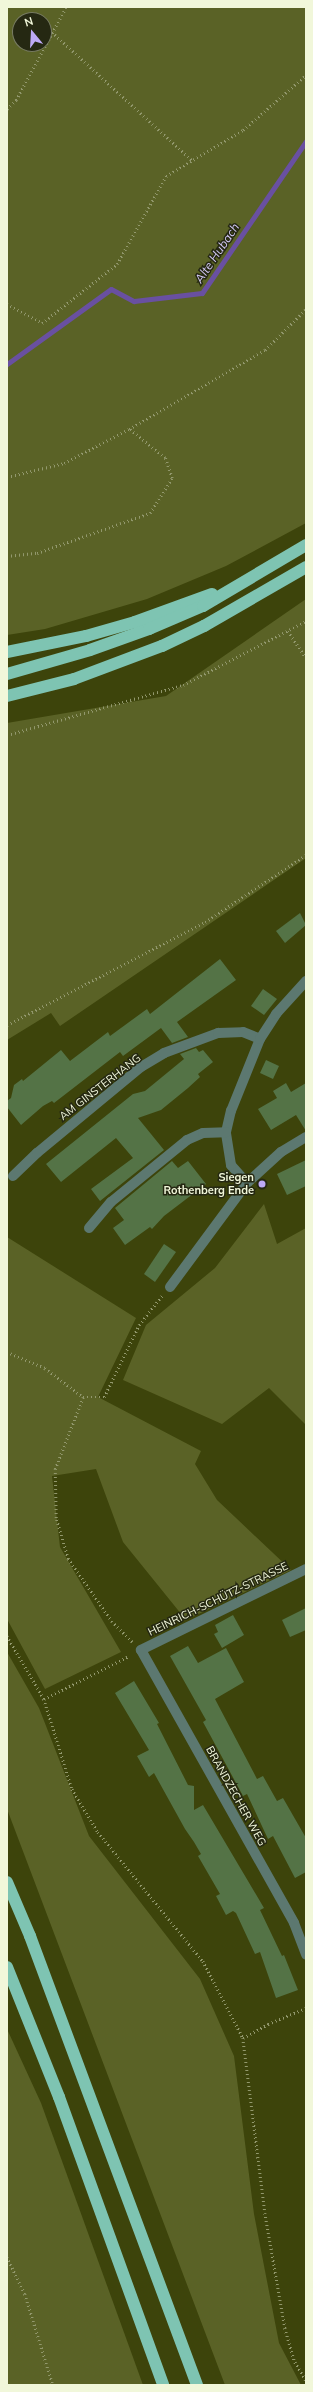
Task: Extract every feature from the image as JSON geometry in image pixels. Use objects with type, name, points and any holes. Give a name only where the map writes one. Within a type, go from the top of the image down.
[{"type":"highway","points":[[7,674],[90,650],[149,629],[203,606],[306,545]]},
{"type":"highway","points":[[7,652],[86,636],[135,622],[216,592],[278,562]]},
{"type":"highway","points":[[7,696],[74,679],[162,646],[204,626],[306,567]]},
{"type":"highway","points":[[7,1882],[41,1965],[197,2385]]},
{"type":"highway","points":[[7,1968],[59,2097],[163,2385]]},
{"type":"street","points":[[247,1183],[231,1165],[226,1132],[245,1071],[260,1039],[276,1014],[306,981]]},
{"type":"street","name":"AM GINSTERHANG","points":[[13,1176],[36,1153],[141,1067],[164,1053],[218,1033],[243,1032],[260,1039]]},
{"type":"street","points":[[89,1228],[111,1202],[187,1140],[203,1133],[226,1132]]},
{"type":"street","points":[[170,1287],[247,1183],[281,1152],[306,1137]]},
{"type":"street","name":"HEINRICH-SCHÜTZ-STRASSE","points":[[141,1650],[306,1569]]},
{"type":"street","name":"BRANDZECHER WEG","points":[[141,1650],[294,1923],[306,1955]]},
{"type":"path","points":[[66,7],[52,32],[193,161]]},
{"type":"path","points":[[7,109],[16,100],[41,52]]},
{"type":"path","points":[[7,304],[42,323],[117,264],[166,176],[243,130],[306,75]]},
{"type":"path","points":[[7,478],[64,463],[129,429],[265,350],[306,309]]},
{"type":"path","points":[[7,556],[37,553],[150,513],[172,478],[165,458],[129,429]]},
{"type":"path","points":[[7,735],[183,685],[306,621]]},
{"type":"path","points":[[288,631],[306,658]]},
{"type":"path","points":[[7,1025],[205,922],[306,855]]},
{"type":"path","points":[[7,1352],[45,1368],[83,1397],[104,1397],[139,1325],[170,1287]]},
{"type":"path","points":[[44,1699],[141,1650],[112,1622],[68,1558],[56,1518],[55,1469],[83,1397]]},
{"type":"path","points":[[7,1636],[44,1699],[72,1789],[98,1832],[203,1961],[243,2038],[265,2213],[285,2328],[295,2362],[306,2380]]},
{"type":"path","points":[[243,2038],[268,2024],[306,2008]]},
{"type":"path","points":[[7,2257],[25,2294],[53,2385]]},
{"type":"green space","points":[[7,7],[306,7],[306,523],[226,566],[147,599],[45,629],[7,635]]},
{"type":"green space","points":[[306,599],[306,858],[60,1026],[51,1013],[7,1040],[7,723],[166,696]]},
{"type":"green space","points":[[264,1204],[277,1244],[306,1228],[306,1425],[269,1388],[222,1424],[123,1380],[146,1325],[215,1268]]},
{"type":"green space","points":[[7,1237],[136,1318],[98,1397],[201,1451],[195,1464],[217,1500],[291,1570],[186,1620],[123,1542],[96,1469],[52,1476],[60,1547],[121,1652],[45,1689],[7,1619]]},
{"type":"green space","points":[[7,1652],[39,1708],[89,1836],[200,1979],[234,2056],[254,2214],[279,2343],[301,2385],[225,2385],[7,1809]]},
{"type":"green space","points":[[7,2029],[41,2103],[143,2385],[7,2385]]},
{"type":"building","points":[[300,913],[306,925],[285,943],[276,931]]},
{"type":"building","points":[[220,959],[236,980],[177,1022],[188,1037],[172,1043],[161,1028],[123,1056],[120,1052],[54,1103],[52,1101],[43,1106],[21,1125],[7,1107],[7,1101],[11,1098],[14,1085],[22,1079],[23,1081],[61,1050],[70,1061],[108,1032],[110,1036],[147,1009],[150,1014]]},
{"type":"building","points":[[263,989],[277,999],[264,1015],[251,1006]]},
{"type":"building","points":[[196,1048],[199,1052],[203,1050],[213,1062],[198,1074],[200,1077],[161,1110],[138,1118],[164,1150],[100,1201],[91,1189],[133,1158],[116,1138],[61,1182],[46,1164],[133,1094],[145,1091],[184,1059],[180,1054]]},
{"type":"building","points":[[266,1060],[279,1066],[273,1079],[260,1073]]},
{"type":"building","points":[[286,1083],[291,1092],[306,1083],[306,1131],[296,1115],[271,1130],[258,1109],[277,1098],[273,1091]]},
{"type":"building","points":[[306,1160],[306,1186],[287,1195],[277,1174]]},
{"type":"building","points":[[172,1161],[178,1168],[188,1161],[206,1184],[164,1216],[152,1229],[150,1227],[125,1245],[113,1228],[124,1220],[115,1208]]},
{"type":"building","points":[[164,1244],[176,1252],[155,1282],[144,1274]]},
{"type":"building","points":[[306,1608],[306,1630],[290,1637],[282,1620]]},
{"type":"building","points":[[233,1615],[244,1635],[222,1648],[214,1634],[218,1632],[215,1625]]},
{"type":"building","points":[[188,1646],[198,1663],[226,1648],[244,1682],[215,1699],[257,1779],[263,1776],[277,1801],[283,1798],[306,1838],[306,1872],[295,1878],[273,1836],[268,1839],[247,1794],[243,1796],[203,1722],[206,1720],[170,1656]]},
{"type":"building","points":[[134,1681],[159,1723],[157,1724],[188,1785],[194,1786],[194,1810],[203,1805],[264,1908],[260,1910],[282,1956],[284,1955],[298,1990],[276,1998],[260,1952],[255,1954],[236,1913],[233,1911],[226,1915],[216,1896],[220,1894],[198,1856],[201,1854],[185,1829],[154,1773],[149,1777],[137,1756],[149,1750],[115,1693]]},
{"type":"waterway","name":"Alte Hubach","points":[[7,364],[111,289],[134,301],[202,293],[306,141]]},
{"type":"place","name":"Siegen Rothenberg Ende","points":[[262,1184]]}]
